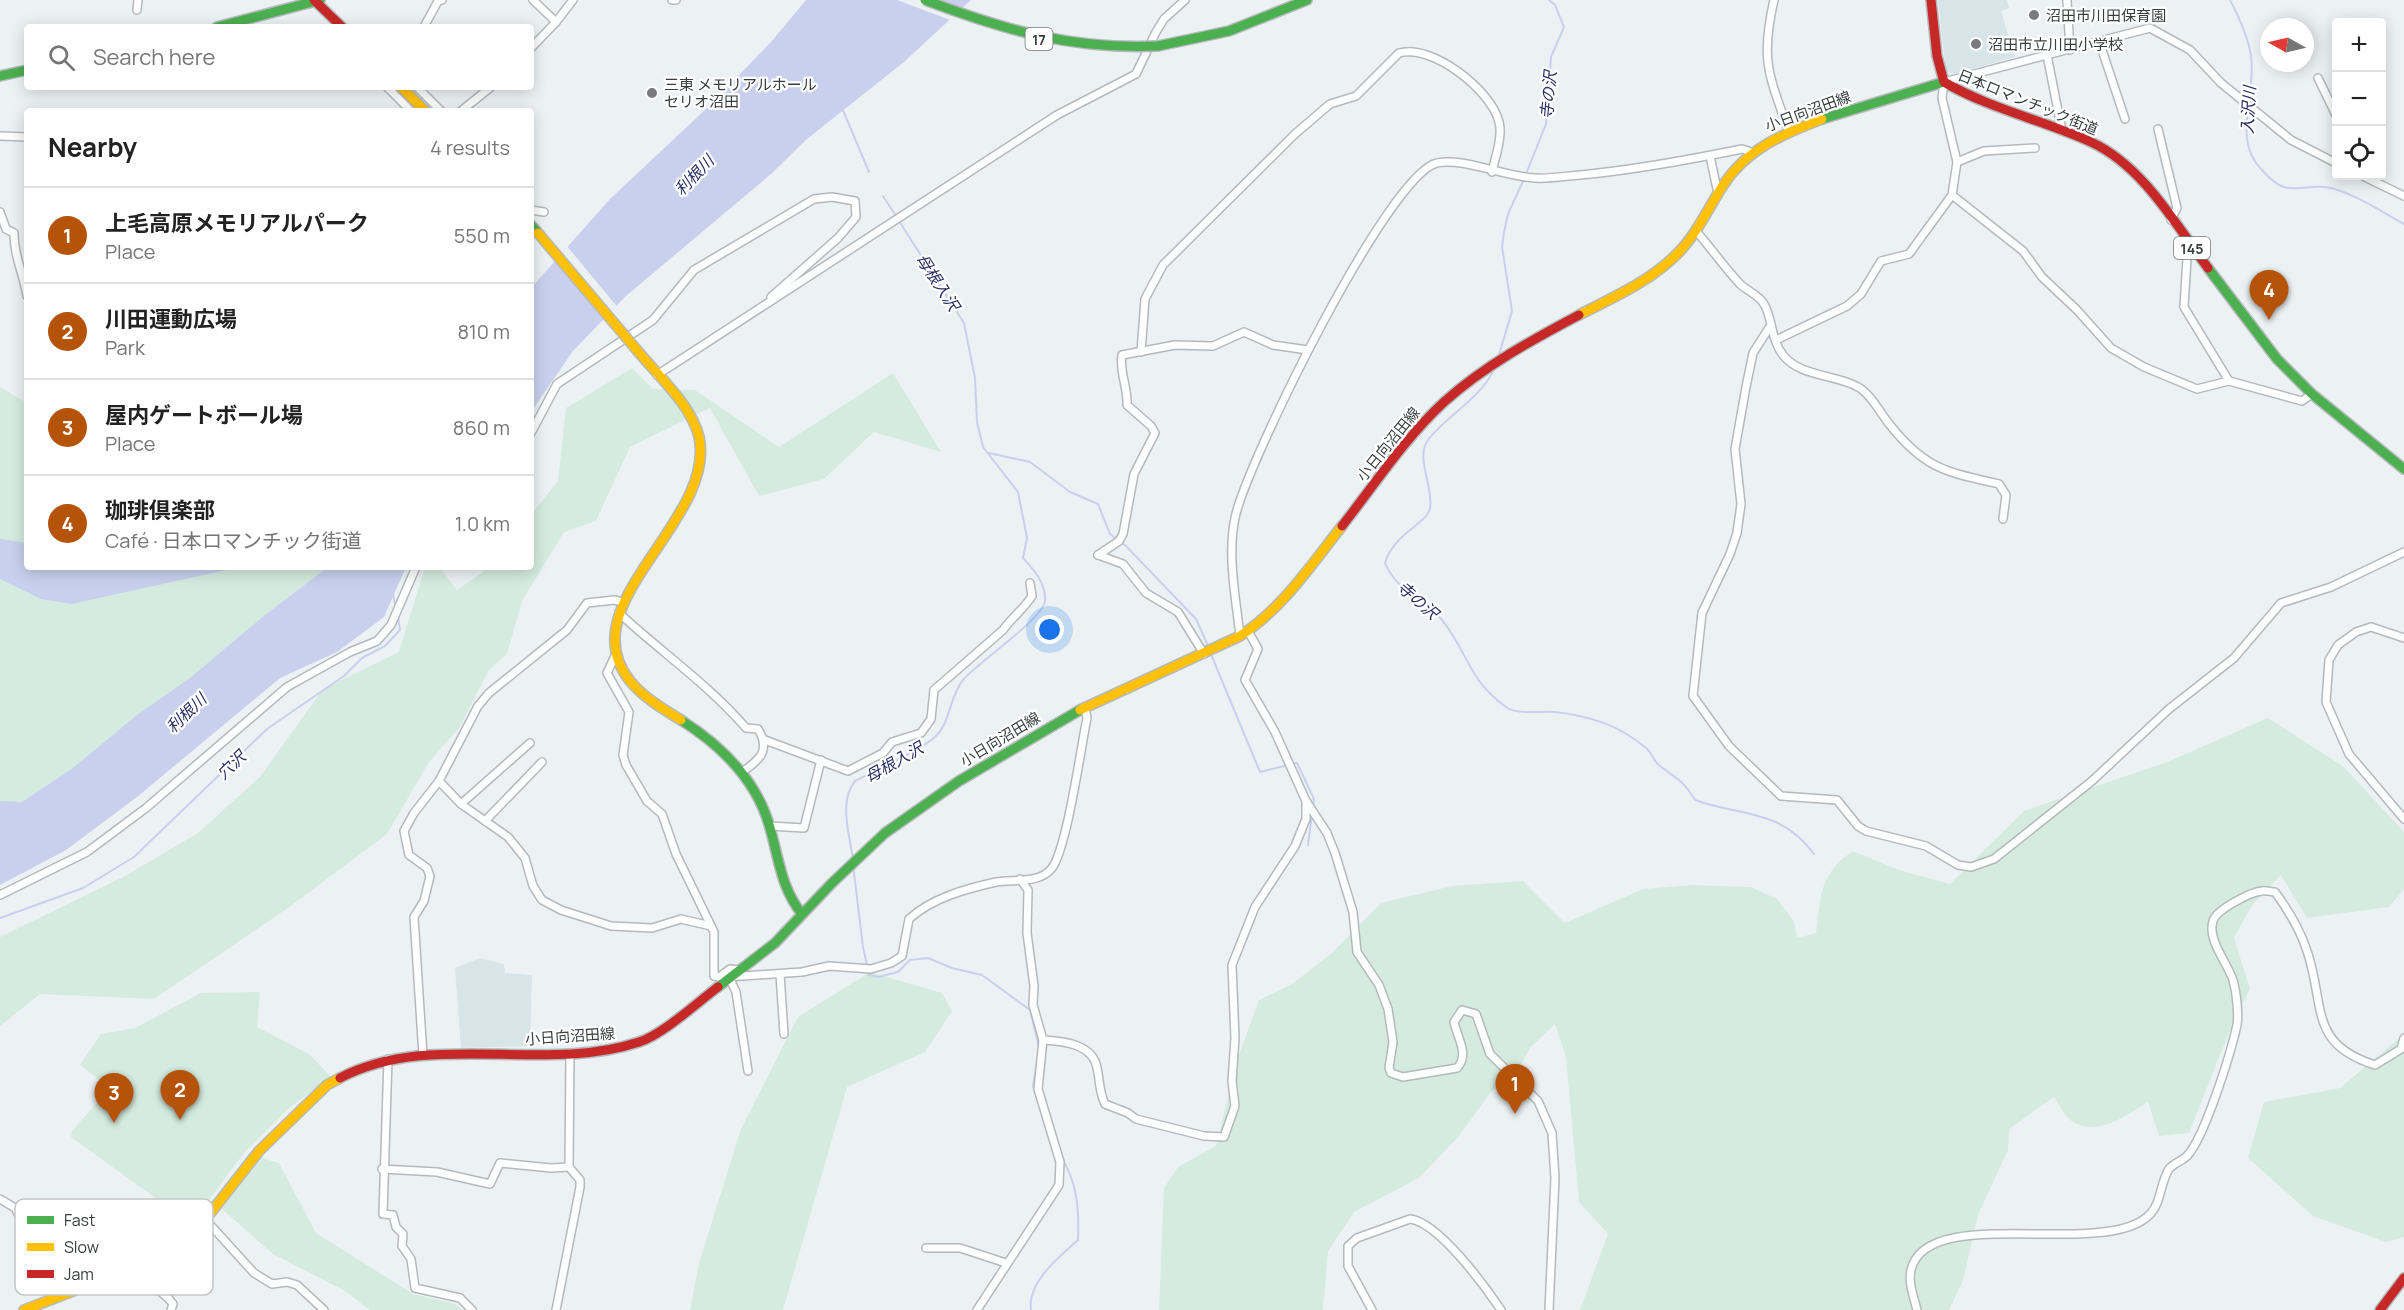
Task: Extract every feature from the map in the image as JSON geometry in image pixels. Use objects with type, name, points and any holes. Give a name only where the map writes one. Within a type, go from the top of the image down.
[{"type":"main road","points":[[228,24],[317,0],[339,24]]},
{"type":"main road","name":"17","points":[[925,0],[986,24],[1048,41],[1113,48],[1158,46],[1229,31],[1307,0]]},
{"type":"main road","name":"日本ロマンチック街道","points":[[1931,0],[1937,56],[1944,82],[1966,95],[2093,143],[2121,162],[2148,188],[2277,359],[2312,393],[2404,469]]},
{"type":"main road","points":[[0,76],[24,71]]},
{"type":"main road","name":"小日向沼田線","points":[[213,1209],[259,1151],[327,1085],[363,1066],[388,1059],[423,1056],[570,1053],[620,1049],[641,1042],[775,943],[861,854],[911,813],[1005,753],[1085,707],[1204,654],[1244,634],[1262,622],[1284,600],[1420,426],[1448,398],[1492,365],[1652,276],[1676,255],[1696,231],[1718,194],[1739,164],[1751,152],[1789,132],[1944,82]]},
{"type":"main road","points":[[404,90],[422,108]]},
{"type":"main road","points":[[534,229],[691,416],[697,428],[700,441],[700,473],[688,501],[623,602],[614,634],[616,654],[628,679],[650,701],[716,744],[742,772],[752,786],[770,826],[785,893],[802,914]]},
{"type":"main road","points":[[2380,1310],[2404,1278]]},
{"type":"main road","name":"小日向沼田線","points":[[24,1310],[63,1295]]},
{"type":"street","points":[[137,10],[138,0]]},
{"type":"street","points":[[426,24],[438,1],[442,0]]},
{"type":"street","points":[[533,0],[556,22]]},
{"type":"street","points":[[534,45],[573,0]]},
{"type":"street","points":[[657,375],[1057,115],[1136,74],[1164,19],[1185,0]]},
{"type":"street","points":[[1774,0],[1765,48],[1766,68],[1789,132]]},
{"type":"street","points":[[2067,0],[2070,50]]},
{"type":"street","points":[[1776,340],[1847,306],[1861,294],[1881,261],[1909,254],[1952,195],[1957,162],[1942,98],[1944,82],[2150,28],[2190,50],[2245,103],[2291,140],[2332,160]]},
{"type":"street","points":[[2099,41],[2125,119]]},
{"type":"street","points":[[1141,352],[1145,299],[1163,264],[1295,134],[1330,104],[1356,96],[1400,53],[1407,51],[1423,53],[1453,68],[1485,94],[1494,107],[1500,125],[1492,172]]},
{"type":"street","points":[[2047,56],[2062,131]]},
{"type":"street","points":[[2318,78],[2332,105]]},
{"type":"street","points":[[390,90],[408,108]]},
{"type":"street","points":[[420,90],[438,108]]},
{"type":"street","points":[[465,108],[487,90]]},
{"type":"street","points":[[2158,129],[2178,208],[2171,220]]},
{"type":"street","points":[[0,136],[24,137]]},
{"type":"street","points":[[1957,162],[1984,151],[2035,148]]},
{"type":"street","points":[[1549,1310],[1556,1154],[1546,1118],[1538,1101],[1490,1054],[1476,1014],[1470,1011],[1462,1010],[1454,1022],[1464,1055],[1462,1063],[1457,1068],[1403,1077],[1391,1073],[1389,1060],[1392,1029],[1388,1009],[1379,985],[1358,952],[1353,912],[1335,853],[1327,833],[1306,801],[1275,732],[1245,680],[1258,650],[1244,634],[1234,580],[1235,518],[1257,458],[1308,350],[1368,243],[1414,177],[1435,163],[1454,162],[1492,172],[1535,178],[1641,170],[1742,149],[1751,152]]},
{"type":"street","points":[[1710,156],[1718,194]]},
{"type":"street","points":[[2371,180],[2404,196]]},
{"type":"street","points":[[1952,195],[2023,251],[2042,277],[2111,348],[2144,368],[2197,389],[2229,381],[2302,400],[2312,393]]},
{"type":"street","points":[[534,427],[557,384],[647,325],[694,270],[814,199],[832,197],[855,201],[855,217],[838,238],[755,311]]},
{"type":"street","points":[[534,210],[543,212]]},
{"type":"street","points":[[0,212],[6,229],[14,233],[14,256],[22,270],[24,280]]},
{"type":"street","points":[[1696,231],[1741,285],[1762,301],[1768,312],[1770,328],[1784,356],[1803,369],[1861,389],[1919,457],[1958,475],[1999,484],[2006,495],[2003,519]]},
{"type":"street","points":[[2188,242],[2184,307],[2229,381]]},
{"type":"street","points":[[1770,328],[1754,353],[1746,387],[1735,449],[1741,504],[1737,533],[1730,554],[1702,613],[1694,696],[1729,746],[1781,796],[1837,800],[1858,826],[1866,831],[1926,846],[1958,865],[1971,867],[1994,859],[2056,811],[2169,709],[2234,658],[2281,603],[2331,587],[2404,552]]},
{"type":"street","points":[[1204,654],[1178,612],[1146,593],[1123,564],[1098,555],[1119,541],[1123,534],[1134,474],[1154,438],[1151,426],[1127,405],[1127,387],[1120,365],[1122,355],[1175,345],[1213,346],[1244,332],[1273,345],[1308,350]]},
{"type":"street","points":[[0,895],[87,852],[146,808],[287,687],[350,652],[377,641],[391,625],[415,570]]},
{"type":"street","points":[[619,613],[656,647],[700,681],[746,728],[758,729],[765,740],[848,771],[883,753],[892,742],[921,733],[931,719],[934,690],[1003,630],[1011,618],[1026,606],[1032,596],[1030,583]]},
{"type":"street","points":[[423,1056],[414,916],[424,901],[430,876],[426,868],[409,855],[404,831],[414,813],[439,781],[478,706],[489,693],[567,630],[587,603],[614,600],[623,602]]},
{"type":"street","points":[[2404,638],[2371,627],[2356,632],[2338,645],[2329,660],[2326,702],[2349,754],[2404,819]]},
{"type":"street","points":[[616,654],[607,673],[629,712],[623,755],[626,765],[647,801],[662,814],[676,854],[714,932],[714,976],[719,977],[730,969],[739,970]]},
{"type":"street","points":[[748,1071],[736,992],[729,978],[780,974],[829,966],[871,969],[891,963],[902,956],[909,919],[921,909],[947,897],[995,883],[1035,879],[1045,875],[1058,856],[1087,718],[1085,707]]},
{"type":"street","points":[[742,772],[760,760],[765,740]]},
{"type":"street","points":[[461,804],[530,743]]},
{"type":"street","points":[[770,826],[804,828],[821,760]]},
{"type":"street","points":[[485,821],[542,762]]},
{"type":"street","points":[[439,781],[461,804],[508,837],[525,858],[533,886],[542,900],[561,910],[611,926],[652,927],[681,919],[711,927]]},
{"type":"street","points":[[1043,1040],[1066,1042],[1087,1052],[1097,1065],[1101,1095],[1105,1104],[1128,1113],[1136,1119],[1204,1136],[1224,1137],[1235,1106],[1232,1081],[1235,1038],[1232,965],[1254,907],[1295,846],[1306,819],[1306,801]]},
{"type":"street","points":[[977,1310],[1059,1185],[1060,1162],[1038,1089],[1043,1040],[1033,1005],[1034,986],[1027,933],[1028,890],[1020,879]]},
{"type":"street","points":[[1917,1310],[1911,1286],[1911,1269],[1924,1250],[1937,1242],[1976,1234],[2070,1233],[2127,1229],[2140,1225],[2151,1216],[2169,1170],[2187,1156],[2203,1127],[2237,1023],[2233,981],[2213,935],[2212,923],[2217,913],[2251,894],[2261,891],[2275,892],[2290,912],[2309,954],[2319,1011],[2331,1039],[2352,1058],[2375,1065],[2401,1048],[2404,1038]]},
{"type":"street","points":[[780,974],[784,1034]]},
{"type":"street","points":[[556,1310],[580,1186],[580,1180],[569,1167],[570,1053]]},
{"type":"street","points":[[388,1059],[382,1214],[393,1215],[396,1227],[403,1234],[402,1246],[411,1258],[414,1288],[460,1298],[472,1310]]},
{"type":"street","points":[[382,1169],[437,1172],[490,1184],[500,1163],[552,1168],[569,1167]]},
{"type":"street","points":[[0,1199],[15,1208]]},
{"type":"street","points":[[1372,1310],[1348,1266],[1348,1246],[1357,1238],[1410,1219],[1425,1224],[1463,1258],[1501,1310]]},
{"type":"street","points":[[213,1226],[254,1274],[272,1284],[287,1282],[297,1285],[324,1310]]},
{"type":"street","points":[[926,1248],[960,1248],[1006,1263]]},
{"type":"street","points":[[165,1295],[173,1304],[171,1310]]},
{"type":"shaded area","name":"沼田市立川田小学校","points":[[1938,0],[2007,0],[2009,8],[2001,11],[2015,57],[1953,74],[1946,71]]},
{"type":"shaded area","points":[[480,958],[504,964],[505,973],[532,975],[530,1046],[461,1048],[455,968]]},
{"type":"green space","points":[[632,368],[653,389],[695,390],[779,447],[893,373],[941,452],[874,432],[824,479],[759,496],[710,408],[630,447],[596,521],[564,532],[522,601],[507,654],[489,670],[459,728],[429,762],[387,834],[288,908],[154,999],[40,994],[0,1026],[0,937],[125,876],[198,833],[260,777],[323,689],[399,652],[424,570],[441,570],[457,590],[486,570],[534,570],[534,511],[558,481],[566,408]]},
{"type":"green space","points":[[0,387],[24,401],[24,570],[374,570],[0,842]]},
{"type":"green space","points":[[2268,718],[2344,767],[2404,832],[2404,889],[2389,907],[2307,918],[2281,875],[2252,905],[2234,938],[2250,989],[2230,1030],[2189,1133],[2159,1136],[2148,1102],[2111,1123],[2090,1127],[2080,1125],[2068,1118],[2054,1097],[2009,1129],[2008,1150],[1978,1215],[1963,1281],[1949,1310],[1580,1310],[1608,1234],[1579,1202],[1566,1057],[1555,1024],[1530,1048],[1520,1067],[1490,1093],[1459,1136],[1419,1178],[1354,1212],[1328,1251],[1323,1310],[1159,1310],[1164,1188],[1178,1167],[1216,1146],[1236,1063],[1259,1000],[1292,984],[1332,953],[1381,903],[1452,886],[1523,881],[1565,923],[1643,889],[1693,885],[1751,887],[1777,899],[1794,921],[1797,938],[1816,933],[1821,896],[1828,877],[1834,868],[1853,851],[1899,870],[1950,884],[2024,811],[2167,762]]},
{"type":"green space","points":[[870,972],[942,993],[952,1011],[925,1052],[847,1087],[783,1310],[690,1310],[699,1263],[741,1129],[798,1017]]},
{"type":"green space","points":[[260,992],[257,1027],[309,1054],[331,1077],[289,1108],[244,1153],[210,1199],[157,1199],[71,1137],[72,1131],[110,1088],[80,1065],[101,1034],[135,1028],[201,993]]},
{"type":"green space","points":[[2404,1034],[2404,1237],[2386,1242],[2313,1216],[2248,1158],[2264,1102],[2340,1088]]},
{"type":"green space","points":[[251,1155],[279,1163],[316,1233],[413,1294],[455,1304],[462,1310],[370,1310],[345,1291],[273,1254],[222,1209]]},
{"type":"water","name":"利根川","points":[[806,0],[971,0],[904,62],[807,139],[771,174],[626,296],[573,351],[534,408],[534,285],[610,199],[707,108],[771,42]]},
{"type":"water","points":[[0,539],[24,543],[24,570],[227,570],[71,604],[41,599],[0,579]]},
{"type":"water","name":"利根川","points":[[324,570],[405,570],[384,617],[337,652],[280,678],[137,797],[66,850],[0,885],[0,801],[22,802],[73,768],[137,715],[190,678],[265,615]]},
{"type":"pier","points":[[897,0],[939,0],[965,10],[953,21]]},
{"type":"pier","points":[[566,245],[619,309],[606,322],[553,259]]},
{"type":"waterway","name":"寺の沢","points":[[1526,174],[1546,124],[1551,57],[1564,27],[1555,5],[1549,0]]},
{"type":"waterway","name":"入沢川","points":[[2230,0],[2243,27],[2251,56],[2252,71],[2246,131],[2253,158],[2262,170],[2284,187],[2325,187],[2344,192],[2404,224]]},
{"type":"waterway","name":"母根入沢","points":[[842,108],[869,172]]},
{"type":"waterway","name":"寺の沢","points":[[1499,355],[1512,311],[1502,247],[1504,232],[1508,214],[1524,179]]},
{"type":"waterway","name":"母根入沢","points":[[883,196],[896,216]]},
{"type":"waterway","name":"母根入沢","points":[[853,860],[846,809],[850,789],[855,781],[909,754],[935,737],[944,724],[958,687],[963,680],[1033,619],[1045,601],[1044,588],[1035,572],[1023,558],[1027,538],[1018,492],[983,447],[977,422],[975,378],[964,323],[899,221]]},
{"type":"waterway","name":"寺の沢","points":[[1495,366],[1483,387],[1428,440],[1423,455],[1430,491],[1430,508],[1428,514],[1402,537],[1389,553],[1385,563],[1390,573],[1403,588],[1442,620],[1484,687],[1506,707],[1523,712],[1555,712],[1580,716],[1615,728],[1646,748],[1658,764],[1676,777],[1695,800],[1774,821],[1801,839],[1814,854]]},
{"type":"waterway","points":[[989,453],[1030,462],[1070,492],[1098,504],[1110,534],[1126,546],[1196,619],[1208,646]]},
{"type":"waterway","name":"穴沢","points":[[393,594],[396,609]]},
{"type":"waterway","name":"穴沢","points":[[0,918],[83,888],[134,857],[267,729],[344,676],[362,658],[385,646],[400,630],[398,617]]},
{"type":"waterway","points":[[1210,652],[1260,772],[1297,763],[1314,799],[1313,807]]},
{"type":"waterway","points":[[1308,845],[1312,815]]},
{"type":"waterway","name":"母根入沢","points":[[853,865],[863,947],[869,975],[878,977],[898,972],[910,960],[928,958],[952,968],[982,975],[1030,1010],[1039,1047]]},
{"type":"waterway","name":"母根入沢","points":[[1038,1056],[1033,1086],[1050,1140]]},
{"type":"waterway","name":"母根入沢","points":[[1031,1310],[1031,1300],[1039,1280],[1054,1262],[1078,1240],[1074,1187],[1061,1157]]},
{"type":"traffic: fast","points":[[228,24],[320,0]]},
{"type":"traffic: fast","points":[[925,0],[1039,36],[1097,45],[1158,46]]},
{"type":"traffic: fast","points":[[1158,46],[1229,31],[1307,0]]},
{"type":"traffic: fast","points":[[0,76],[24,71]]},
{"type":"traffic: fast","points":[[1822,119],[1944,82]]},
{"type":"traffic: fast","points":[[534,228],[538,233]]},
{"type":"traffic: fast","points":[[2208,268],[2277,359],[2312,394],[2404,469]]},
{"type":"traffic: fast","points":[[718,987],[775,943],[832,883],[885,833],[959,781],[1080,710]]},
{"type":"traffic: fast","points":[[681,720],[724,753],[747,780],[764,811],[789,894],[802,914]]},
{"type":"traffic: slow","points":[[404,90],[422,108]]},
{"type":"traffic: slow","points":[[1579,315],[1632,288],[1656,272],[1679,252],[1702,221],[1731,174],[1753,153],[1779,137],[1822,119]]},
{"type":"traffic: slow","points":[[538,233],[636,349]]},
{"type":"traffic: slow","points":[[636,349],[689,413],[699,437],[699,468],[687,500],[629,592],[617,622],[616,652],[635,687],[681,720]]},
{"type":"traffic: slow","points":[[1080,710],[1240,636],[1283,599],[1342,526]]},
{"type":"traffic: slow","points":[[213,1210],[259,1151],[327,1085],[340,1078]]},
{"type":"traffic: slow","points":[[24,1310],[63,1295]]},
{"type":"traffic: jam","points":[[314,0],[339,24]]},
{"type":"traffic: jam","points":[[1931,0],[1937,56],[1944,82],[1980,100],[2073,134],[2110,153],[2127,166],[2157,198],[2208,268]]},
{"type":"traffic: jam","points":[[1342,526],[1403,446],[1444,402],[1492,365],[1579,315]]},
{"type":"traffic: jam","points":[[340,1078],[375,1064],[412,1057],[450,1054],[565,1054],[602,1051],[639,1042],[658,1033],[718,987]]},
{"type":"traffic: jam","points":[[2380,1310],[2404,1278]]},
{"type":"place","name":"沼田市川田保育園","points":[[2034,15]]},
{"type":"place","name":"沼田市立川田小学校","points":[[1976,44]]},
{"type":"place","name":"三東 メモリアルホール セリオ沼田","points":[[652,93]]},
{"type":"place","name":"珈琲倶楽部","points":[[2269,320]]},
{"type":"place","name":"上毛高原メモリアルパーク","points":[[1515,1114]]},
{"type":"place","name":"川田運動広場","points":[[180,1120]]},
{"type":"place","name":"屋内ゲートボール場","points":[[114,1123]]}]
